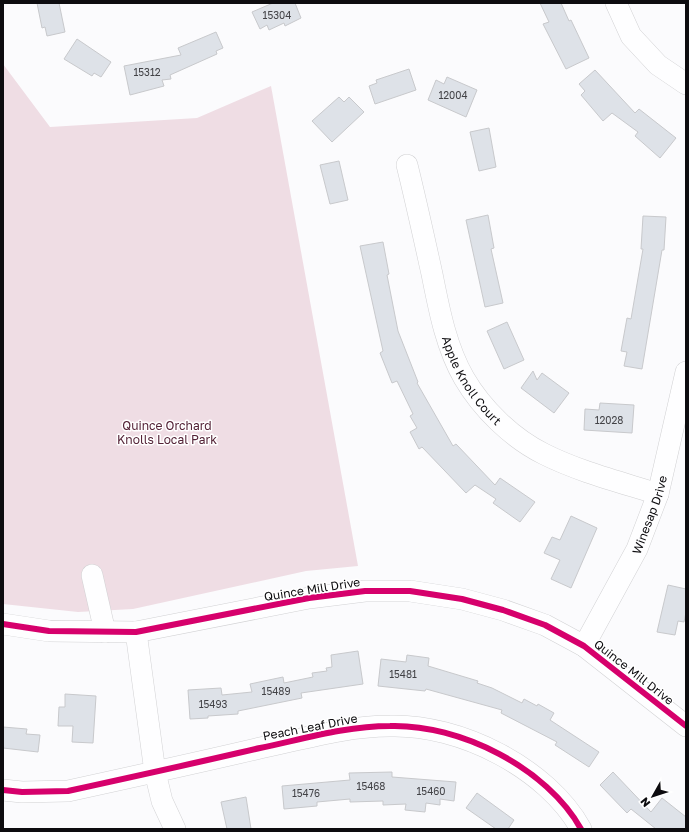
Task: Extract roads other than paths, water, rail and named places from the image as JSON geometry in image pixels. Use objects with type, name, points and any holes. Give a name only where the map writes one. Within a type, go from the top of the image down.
[{"type":"street","points":[[616,3],[631,36],[658,65],[686,84]]},
{"type":"street","name":"Apple Knoll Court","points":[[407,165],[442,321],[453,355],[464,378],[482,403],[500,422],[522,440],[543,454],[562,462],[658,494]]},
{"type":"street","name":"Winesap Drive","points":[[584,646],[631,561],[658,494],[684,394],[686,372]]},
{"type":"street","points":[[92,576],[105,632]]},
{"type":"street","name":"Quince Mill Drive","points":[[3,624],[49,631],[136,632],[309,598],[365,591],[410,591],[462,599],[503,610],[545,625],[584,646],[686,726]]},
{"type":"street","points":[[136,632],[155,772],[162,801],[175,829]]},
{"type":"street","name":"Peach Leaf Drive","points":[[3,790],[22,792],[68,791],[342,730],[391,726],[423,728],[470,741],[500,754],[543,783],[571,812],[581,829]]},
{"type":"park label","name":"Quince Orchard Knolls Local Park","points":[[167,432]]}]
